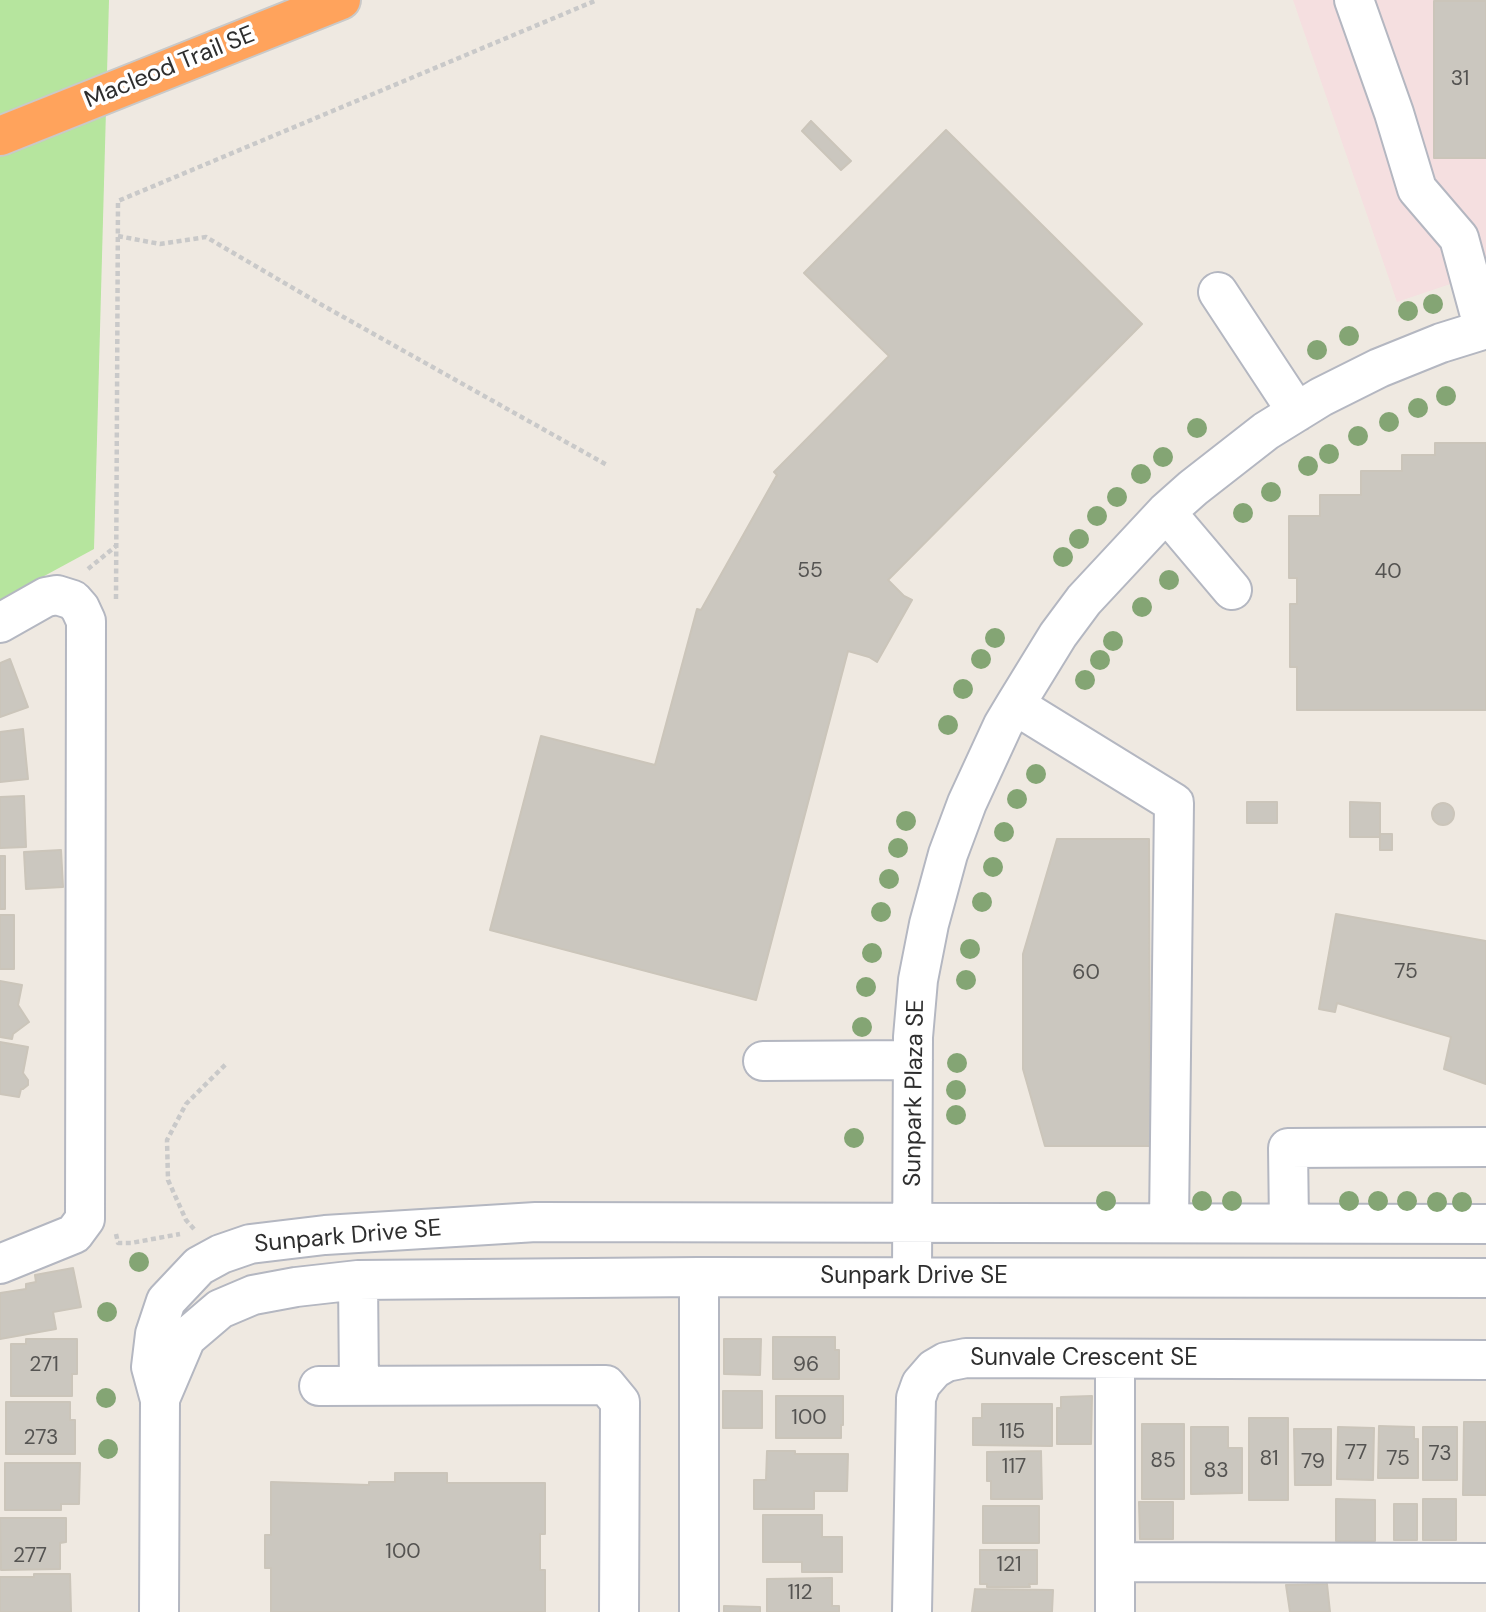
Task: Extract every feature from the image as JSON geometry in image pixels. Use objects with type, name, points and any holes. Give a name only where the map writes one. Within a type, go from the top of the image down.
[{"type":"highway","name":"Macleod Trail SE","points":[[0,136],[341,0]]},
{"type":"street","points":[[1353,0],[1394,113],[1417,189],[1458,238],[1485,330]]},
{"type":"street","points":[[1218,292],[1297,412]]},
{"type":"street","name":"Sunpark Plaza SE","points":[[912,1277],[913,1060],[918,980],[929,924],[948,854],[967,803],[1015,705],[1058,635],[1084,600],[1166,512],[1266,431],[1321,397],[1379,368],[1485,330]]},
{"type":"street","points":[[1166,512],[1232,590]]},
{"type":"street","points":[[0,623],[46,597],[57,595],[73,600],[86,621],[85,1219],[74,1234],[0,1264]]},
{"type":"street","points":[[1015,705],[1174,803],[1169,1222]]},
{"type":"street","points":[[763,1061],[913,1060]]},
{"type":"street","points":[[1289,1223],[1288,1148],[1486,1147]]},
{"type":"street","name":"Sunpark Drive SE","points":[[160,1399],[151,1367],[155,1334],[166,1301],[199,1266],[221,1254],[250,1244],[325,1235],[536,1222],[1486,1224]]},
{"type":"street","points":[[699,1277],[699,1612]]},
{"type":"street","name":"Sunpark Drive SE","points":[[160,1399],[186,1338],[220,1309],[253,1296],[296,1287],[358,1280],[699,1277],[1486,1278]]},
{"type":"street","points":[[358,1280],[359,1386]]},
{"type":"street","name":"Sunvale Crescent SE","points":[[912,1612],[916,1398],[921,1384],[934,1369],[946,1362],[965,1358],[1486,1360]]},
{"type":"street","points":[[1115,1359],[1115,1612]]},
{"type":"street","points":[[319,1386],[606,1385],[620,1402],[619,1612]]},
{"type":"street","points":[[159,1612],[160,1399]]},
{"type":"street","points":[[1115,1562],[1486,1563]]},
{"type":"path","points":[[116,601],[118,201],[597,0]]},
{"type":"path","points":[[118,236],[160,244],[206,237],[321,305],[607,465]]},
{"type":"path","points":[[114,1226],[118,1244],[131,1244],[196,1231],[186,1220],[168,1180],[167,1140],[186,1104],[227,1063]]},
{"type":"shaded area","points":[[1293,0],[1486,0],[1486,272],[1397,302]]},
{"type":"green space","points":[[0,0],[109,0],[94,549],[0,600]]},
{"type":"building","points":[[1434,1],[1486,1],[1486,158],[1434,158]]},
{"type":"building","points":[[811,121],[851,161],[841,170],[802,131]]},
{"type":"building","points":[[946,130],[1142,324],[888,580],[912,600],[877,662],[848,651],[756,1000],[490,930],[541,736],[655,765],[697,609],[701,610],[777,475],[774,472],[889,356],[804,273]]},
{"type":"building","points":[[1435,443],[1486,443],[1486,710],[1297,710],[1297,667],[1290,667],[1290,604],[1297,604],[1297,578],[1289,578],[1289,516],[1320,516],[1320,495],[1361,495],[1361,471],[1402,471],[1402,455],[1435,455]]},
{"type":"building","points":[[10,659],[28,707],[0,717],[0,663]]},
{"type":"building","points":[[23,729],[28,779],[0,782],[0,732]]},
{"type":"building","points":[[24,796],[26,847],[0,848],[0,797]]},
{"type":"building","points":[[1247,802],[1277,802],[1277,823],[1247,823]]},
{"type":"building","points":[[1350,802],[1380,803],[1380,837],[1350,837]]},
{"type":"building","points":[[1443,803],[1451,806],[1454,814],[1451,822],[1443,825],[1435,822],[1432,814],[1435,806]]},
{"type":"building","points":[[1380,834],[1392,834],[1392,850],[1380,850]]},
{"type":"building","points":[[1057,839],[1149,839],[1150,1146],[1045,1146],[1023,1069],[1023,954]]},
{"type":"building","points":[[61,850],[63,887],[26,889],[24,852]]},
{"type":"building","points":[[0,856],[5,856],[5,909],[0,909]]},
{"type":"building","points":[[1336,914],[1486,941],[1486,1084],[1444,1069],[1451,1037],[1337,1003],[1335,1012],[1319,1009]]},
{"type":"building","points":[[0,915],[14,915],[14,969],[0,969]]},
{"type":"building","points":[[0,981],[22,985],[18,1005],[29,1022],[13,1034],[12,1039],[0,1037]]},
{"type":"building","points":[[0,1042],[28,1047],[23,1073],[28,1085],[21,1089],[19,1097],[0,1094]]},
{"type":"building","points":[[73,1268],[81,1307],[53,1312],[56,1329],[0,1339],[0,1293],[26,1289],[26,1284],[36,1282],[35,1275]]},
{"type":"building","points":[[773,1337],[835,1337],[835,1350],[839,1350],[839,1379],[773,1379]]},
{"type":"building","points":[[26,1339],[77,1339],[77,1374],[72,1374],[72,1396],[11,1396],[11,1344],[26,1344]]},
{"type":"building","points":[[724,1339],[761,1339],[760,1375],[724,1374]]},
{"type":"building","points":[[723,1391],[762,1391],[762,1428],[723,1428]]},
{"type":"building","points":[[776,1396],[843,1396],[841,1438],[776,1438]]},
{"type":"building","points":[[1092,1396],[1091,1444],[1057,1444],[1057,1408],[1061,1408],[1061,1397]]},
{"type":"building","points":[[6,1402],[70,1402],[70,1420],[75,1420],[75,1454],[6,1454]]},
{"type":"building","points":[[982,1404],[1052,1404],[1052,1446],[973,1445],[973,1418],[982,1418]]},
{"type":"building","points":[[1249,1418],[1288,1418],[1288,1500],[1249,1500]]},
{"type":"building","points":[[1464,1422],[1486,1422],[1486,1495],[1463,1495]]},
{"type":"building","points":[[1142,1424],[1184,1424],[1184,1499],[1142,1499]]},
{"type":"building","points":[[1379,1426],[1414,1427],[1414,1439],[1418,1439],[1418,1478],[1378,1478]]},
{"type":"building","points":[[1191,1427],[1228,1427],[1228,1448],[1242,1448],[1242,1493],[1191,1494]]},
{"type":"building","points":[[1338,1427],[1374,1428],[1373,1480],[1337,1479]]},
{"type":"building","points":[[1423,1427],[1457,1427],[1457,1480],[1423,1480]]},
{"type":"building","points":[[1294,1429],[1331,1429],[1331,1485],[1295,1485]]},
{"type":"building","points":[[767,1451],[848,1454],[847,1491],[814,1491],[814,1509],[754,1509],[754,1480],[766,1480]]},
{"type":"building","points":[[1041,1451],[1042,1499],[991,1499],[991,1481],[987,1481],[987,1452]]},
{"type":"building","points":[[5,1463],[80,1463],[79,1504],[61,1504],[61,1510],[5,1510]]},
{"type":"building","points":[[395,1473],[447,1473],[447,1483],[545,1483],[545,1534],[540,1534],[540,1570],[545,1570],[545,1612],[271,1612],[271,1568],[265,1568],[265,1535],[271,1535],[271,1482],[369,1485],[369,1482],[395,1482]]},
{"type":"building","points":[[1336,1499],[1375,1500],[1375,1541],[1336,1541]]},
{"type":"building","points":[[1423,1499],[1456,1499],[1456,1540],[1423,1540]]},
{"type":"building","points":[[1139,1502],[1173,1502],[1173,1539],[1140,1539]]},
{"type":"building","points":[[1394,1504],[1417,1504],[1417,1540],[1394,1540]]},
{"type":"building","points":[[983,1506],[1039,1506],[1039,1543],[983,1543]]},
{"type":"building","points":[[763,1515],[822,1515],[822,1537],[842,1537],[842,1572],[802,1572],[802,1562],[763,1562]]},
{"type":"building","points":[[0,1518],[66,1518],[66,1542],[60,1543],[60,1569],[1,1570]]},
{"type":"building","points":[[980,1550],[1037,1550],[1037,1584],[1029,1584],[1030,1587],[987,1587],[987,1584],[980,1584]]},
{"type":"building","points":[[34,1574],[70,1574],[71,1612],[0,1612],[0,1577],[34,1577]]},
{"type":"building","points":[[832,1578],[832,1606],[839,1606],[839,1612],[767,1612],[767,1579]]},
{"type":"building","points":[[1327,1584],[1330,1612],[1290,1612],[1286,1585]]},
{"type":"building","points":[[975,1589],[1053,1590],[1052,1612],[972,1612]]},
{"type":"building","points":[[724,1606],[760,1607],[760,1612],[724,1612]]}]
